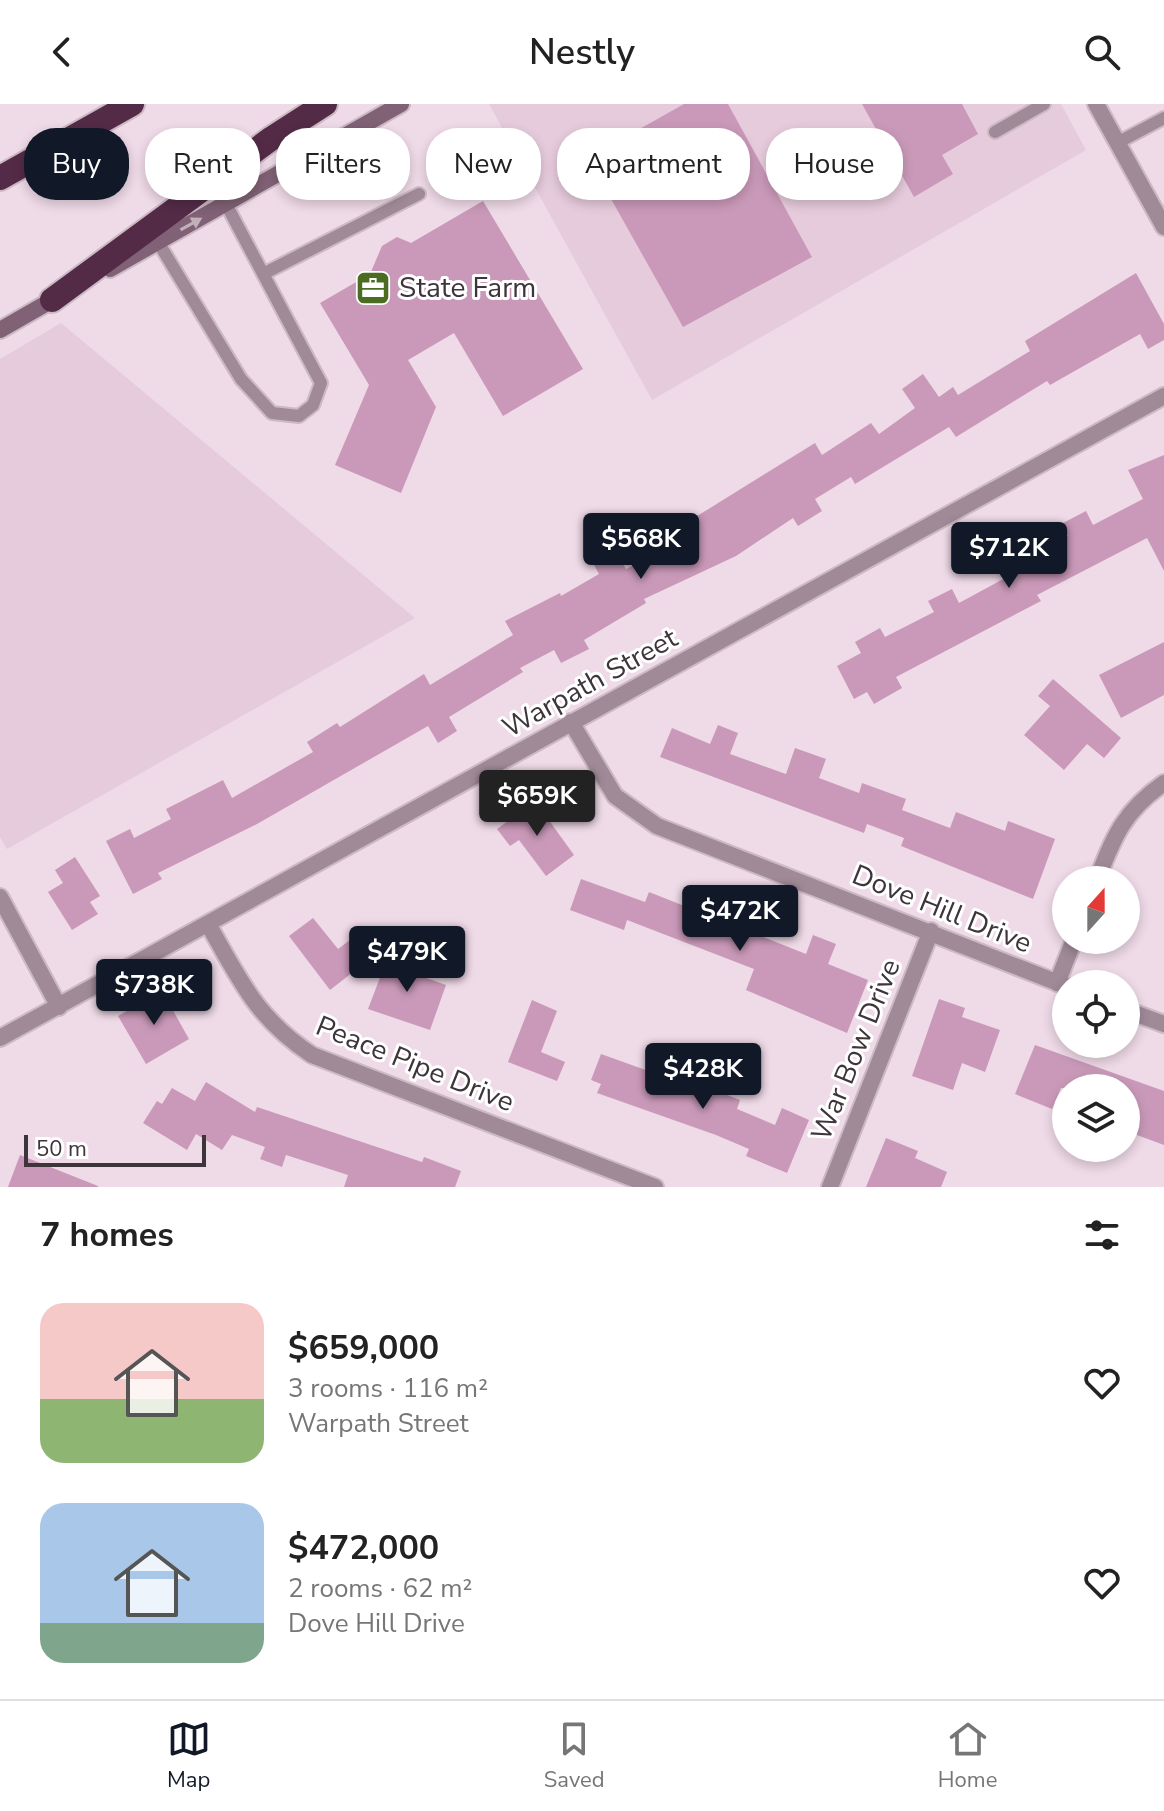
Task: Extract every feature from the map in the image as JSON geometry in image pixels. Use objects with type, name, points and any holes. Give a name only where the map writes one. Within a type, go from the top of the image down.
[{"type":"highway","points":[[0,178],[132,104]]},
{"type":"highway","points":[[52,300],[272,138],[325,104]]},
{"type":"main road","points":[[0,330],[401,104]]},
{"type":"street","points":[[1096,104],[1164,227]]},
{"type":"street","name":"Warpath Street","points":[[0,1038],[1164,396]]},
{"type":"street","name":"Dove Hill Drive","points":[[571,722],[615,796],[647,820],[1052,981]]},
{"type":"street","points":[[1102,866],[1114,835],[1136,802],[1164,783]]},
{"type":"street","points":[[0,897],[59,1007]]},
{"type":"street","name":"Peace Pipe Drive","points":[[208,924],[267,1021],[312,1055],[655,1187]]},
{"type":"street","name":"War Bow Drive","points":[[830,1187],[931,931]]},
{"type":"street","points":[[1140,1015],[1164,1024]]},
{"type":"lane","points":[[995,132],[1044,104]]},
{"type":"lane","points":[[1117,143],[1164,118]]},
{"type":"lane","points":[[263,274],[419,194]]},
{"type":"lane","points":[[158,242],[241,379],[272,413],[299,416],[313,405],[321,383],[226,204]]},
{"type":"shaded area","points":[[489,104],[1061,104],[1086,150],[652,400],[541,198],[541,128],[502,128]]},
{"type":"shaded area","points":[[61,323],[415,618],[7,849],[0,837],[0,359]]},
{"type":"building","points":[[684,104],[728,104],[741,128],[641,128]]},
{"type":"building","points":[[862,104],[962,104],[978,134],[942,155],[953,174],[914,197],[903,177],[903,128],[875,128]]},
{"type":"building","points":[[750,144],[766,173],[766,200],[781,200],[812,257],[683,327],[612,200],[750,200]]},
{"type":"building","points":[[483,201],[583,369],[503,416],[454,333],[408,360],[436,407],[401,493],[335,465],[369,385],[320,303],[370,274],[382,246],[397,237],[411,243]]},
{"type":"building","points":[[1136,273],[1164,324],[1164,340],[1148,349],[1140,334],[1050,385],[1047,381],[956,437],[949,427],[855,484],[851,477],[815,499],[822,511],[798,526],[793,518],[736,556],[644,599],[646,603],[584,640],[589,649],[561,663],[554,650],[520,668],[523,672],[449,717],[457,731],[438,743],[428,726],[257,824],[158,873],[162,879],[133,894],[106,841],[130,829],[134,838],[171,819],[166,809],[223,780],[232,798],[313,752],[307,742],[337,723],[340,727],[424,674],[430,685],[513,635],[505,621],[560,593],[561,596],[599,574],[593,563],[615,550],[626,569],[664,551],[655,535],[679,523],[681,526],[815,443],[822,455],[871,423],[879,434],[915,408],[902,389],[923,374],[939,397],[953,387],[958,395],[1030,351],[1025,341]]},
{"type":"building","points":[[1164,455],[1164,571],[1147,538],[1037,595],[1041,601],[896,677],[902,688],[874,704],[867,692],[854,699],[837,666],[861,653],[855,642],[880,628],[885,637],[934,612],[928,601],[952,589],[959,603],[1040,559],[1036,552],[1068,536],[1061,524],[1086,511],[1093,525],[1143,499],[1128,470]]},
{"type":"building","points":[[1164,642],[1164,695],[1121,718],[1099,675]]},
{"type":"building","points":[[1053,679],[1121,738],[1104,758],[1087,744],[1064,770],[1024,735],[1050,706],[1038,696]]},
{"type":"building","points":[[718,725],[738,733],[730,754],[786,774],[795,748],[826,759],[819,778],[859,793],[862,783],[906,799],[902,810],[950,828],[956,812],[1005,831],[1008,821],[1055,839],[1033,899],[901,846],[904,838],[867,824],[864,833],[660,757],[672,728],[710,744]]},
{"type":"building","points":[[535,801],[574,855],[546,876],[519,840],[510,846],[497,829]]},
{"type":"building","points":[[75,857],[100,896],[90,902],[98,914],[72,930],[48,892],[63,883],[55,870]]},
{"type":"building","points":[[581,879],[645,902],[649,892],[806,954],[813,935],[836,944],[828,964],[868,980],[847,1033],[746,990],[754,969],[627,920],[624,930],[570,910]]},
{"type":"building","points":[[313,918],[338,949],[354,937],[371,958],[330,990],[289,936]]},
{"type":"building","points":[[389,954],[421,967],[418,975],[446,985],[430,1030],[368,1009]]},
{"type":"building","points":[[162,991],[189,1039],[146,1064],[118,1016]]},
{"type":"building","points":[[939,999],[965,1008],[962,1017],[1000,1030],[985,1072],[962,1063],[953,1090],[912,1076]]},
{"type":"building","points":[[532,1000],[557,1011],[541,1052],[565,1062],[557,1081],[508,1062]]},
{"type":"building","points":[[1035,1045],[1052,1051],[1052,1058],[1071,1058],[1116,1074],[1052,1074],[1052,1109],[1015,1094]]},
{"type":"building","points":[[601,1054],[668,1078],[670,1073],[740,1100],[737,1109],[775,1125],[782,1108],[809,1120],[787,1173],[746,1156],[749,1149],[716,1135],[597,1093],[601,1084],[591,1080]]},
{"type":"building","points":[[206,1082],[255,1112],[257,1107],[422,1162],[424,1157],[461,1171],[455,1187],[344,1187],[348,1175],[286,1155],[282,1167],[260,1159],[265,1147],[232,1135],[222,1150],[196,1134],[187,1150],[143,1123],[157,1101],[162,1104],[172,1088],[195,1101]]},
{"type":"building","points":[[1140,1082],[1164,1091],[1164,1145],[1140,1136]]},
{"type":"building","points":[[886,1138],[918,1151],[915,1158],[947,1172],[941,1187],[866,1187]]},
{"type":"building","points":[[20,1155],[98,1186],[98,1187],[8,1187]]},
{"type":"place","name":"State Farm","points":[[373,288]]}]
